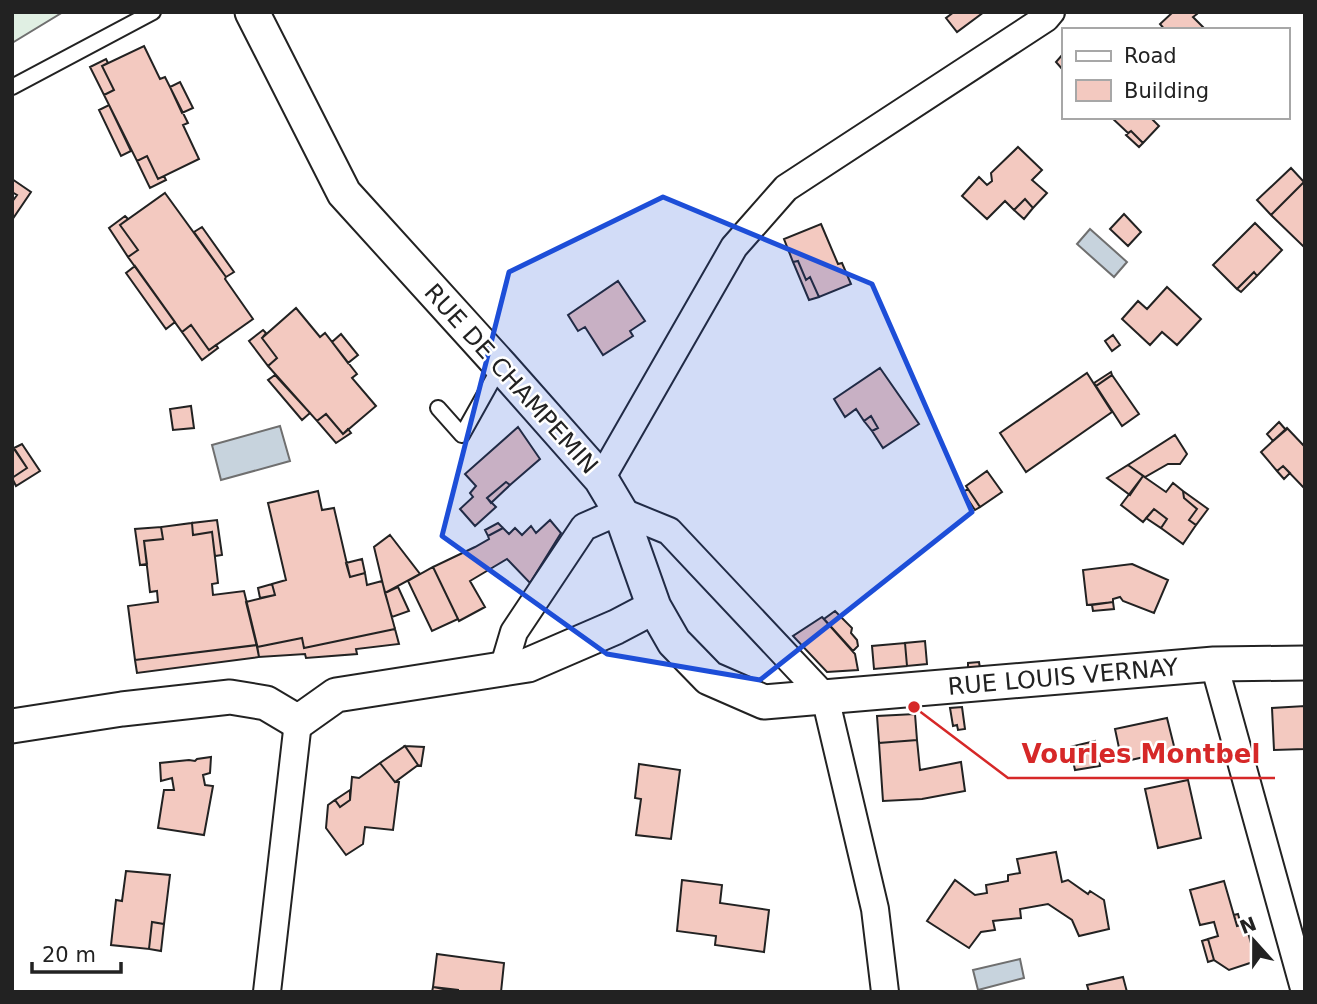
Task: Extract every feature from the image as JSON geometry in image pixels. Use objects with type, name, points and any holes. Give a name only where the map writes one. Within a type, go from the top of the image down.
[{"type":"street","name":"RUE DE CHAMPEMIN","points":[[251,12],[344,194],[601,480],[620,511],[654,607]]},
{"type":"street","points":[[601,480],[734,247],[786,188],[1035,26],[1051,12]]},
{"type":"street","points":[[503,669],[514,632],[584,527],[620,511],[669,531],[825,697],[875,909],[885,992]]},
{"type":"street","points":[[267,992],[299,722],[336,695],[528,665],[616,627],[654,607]]},
{"type":"street","name":"RUE LOUIS VERNAY","points":[[654,607],[674,642],[709,678],[764,702],[1214,664],[1305,663]]},
{"type":"street","points":[[1214,664],[1304,992]]},
{"type":"street","points":[[12,726],[122,709],[230,697],[266,704],[299,722]]},
{"type":"lane","points":[[12,87],[153,12]]},
{"type":"lane","points":[[438,408],[462,435],[501,366]]},
{"type":"highlighted area","points":[[663,197],[872,284],[972,512],[760,680],[607,654],[442,536],[509,272]]},
{"type":"green space","points":[[12,12],[63,12],[12,43]]},
{"type":"shaded area","points":[[1090,229],[1127,262],[1114,277],[1077,244]]},
{"type":"shaded area","points":[[280,426],[290,461],[221,480],[212,445]]},
{"type":"shaded area","points":[[1020,959],[1024,978],[978,990],[973,970]]},
{"type":"building","points":[[954,12],[984,12],[957,32],[946,18]]},
{"type":"building","points":[[1173,12],[1196,12],[1193,17],[1204,28],[1163,28],[1160,24]]},
{"type":"building","points":[[144,46],[160,79],[165,77],[188,123],[183,125],[199,159],[158,179],[147,156],[137,161],[104,95],[114,90],[102,66]]},
{"type":"building","points":[[1062,55],[1062,69],[1056,62]]},
{"type":"building","points":[[106,59],[108,63],[102,66],[114,90],[104,95],[90,67]]},
{"type":"building","points":[[180,82],[193,108],[182,113],[170,87]]},
{"type":"building","points":[[109,105],[131,151],[121,156],[99,110]]},
{"type":"building","points":[[1113,119],[1152,119],[1159,126],[1143,143],[1131,131],[1128,133]]},
{"type":"building","points":[[1131,131],[1143,143],[1139,147],[1126,135]]},
{"type":"building","points":[[1018,147],[1042,170],[1032,180],[1047,193],[1033,208],[1025,199],[1014,210],[1005,201],[987,219],[962,196],[979,177],[987,185],[992,181],[991,173]]},
{"type":"building","points":[[147,156],[158,179],[164,176],[166,180],[150,188],[137,161]]},
{"type":"building","points":[[1291,168],[1304,182],[1271,215],[1257,200]]},
{"type":"building","points":[[12,179],[31,192],[12,220],[12,202],[17,195],[12,192]]},
{"type":"building","points":[[1305,181],[1305,248],[1271,215]]},
{"type":"building","points":[[165,193],[253,319],[209,350],[191,325],[182,332],[128,257],[138,250],[120,225]]},
{"type":"building","points":[[1025,199],[1033,208],[1024,219],[1014,210]]},
{"type":"building","points":[[1124,214],[1141,232],[1128,246],[1110,229]]},
{"type":"building","points":[[125,216],[128,219],[120,225],[138,250],[128,257],[109,228]]},
{"type":"building","points":[[1255,223],[1282,250],[1257,276],[1254,272],[1237,289],[1213,265]]},
{"type":"building","points":[[821,224],[838,264],[842,263],[851,284],[819,297],[810,277],[806,280],[798,261],[793,262],[784,239]]},
{"type":"building","points":[[202,227],[234,272],[226,277],[194,232]]},
{"type":"building","points":[[798,261],[806,280],[810,277],[819,297],[809,300],[793,262]]},
{"type":"building","points":[[135,266],[175,322],[166,329],[126,273]]},
{"type":"building","points":[[1254,272],[1257,276],[1241,292],[1237,289]]},
{"type":"building","points":[[618,281],[645,321],[630,331],[633,336],[603,355],[585,327],[578,331],[568,315]]},
{"type":"building","points":[[1167,287],[1201,319],[1177,345],[1162,332],[1150,345],[1122,319],[1138,301],[1147,309]]},
{"type":"building","points":[[296,308],[320,337],[325,333],[357,374],[352,378],[376,406],[343,434],[326,414],[317,421],[268,366],[277,358],[262,338]]},
{"type":"building","points":[[191,325],[209,350],[216,345],[218,348],[202,360],[182,332]]},
{"type":"building","points":[[263,330],[266,333],[262,338],[277,358],[268,366],[249,341]]},
{"type":"building","points":[[341,334],[358,355],[348,363],[332,342]]},
{"type":"building","points":[[1113,335],[1120,345],[1112,351],[1105,341]]},
{"type":"building","points":[[880,368],[919,424],[883,448],[872,431],[878,428],[871,416],[864,421],[856,409],[845,417],[834,399]]},
{"type":"building","points":[[1111,372],[1112,375],[1096,386],[1094,383]]},
{"type":"building","points":[[1087,373],[1112,412],[1026,472],[1000,433]]},
{"type":"building","points":[[275,375],[310,413],[302,420],[268,380]]},
{"type":"building","points":[[1112,375],[1139,414],[1122,426],[1096,386]]},
{"type":"building","points":[[191,406],[194,428],[173,430],[170,409]]},
{"type":"building","points":[[326,414],[343,434],[348,429],[351,433],[336,443],[317,421]]},
{"type":"building","points":[[871,416],[878,428],[872,431],[864,421]]},
{"type":"building","points":[[1279,422],[1286,430],[1273,441],[1267,434]]},
{"type":"building","points":[[518,427],[540,459],[510,485],[506,482],[487,498],[496,507],[475,526],[460,509],[473,497],[470,493],[476,486],[465,474]]},
{"type":"building","points":[[1287,428],[1305,447],[1305,489],[1283,466],[1277,471],[1261,452]]},
{"type":"building","points":[[1175,435],[1187,454],[1180,464],[1168,464],[1145,477],[1128,465]]},
{"type":"building","points":[[22,444],[40,471],[16,486],[12,478],[27,468],[14,448]]},
{"type":"building","points":[[12,446],[27,468],[12,478]]},
{"type":"building","points":[[1128,465],[1143,476],[1130,495],[1107,478]]},
{"type":"building","points":[[1283,466],[1290,473],[1284,479],[1277,471]]},
{"type":"building","points":[[987,471],[1002,492],[980,507],[966,486]]},
{"type":"building","points":[[1143,476],[1166,492],[1173,483],[1197,509],[1189,520],[1196,525],[1183,544],[1161,528],[1167,519],[1154,509],[1143,522],[1121,505]]},
{"type":"building","points":[[506,482],[510,485],[491,503],[487,498]]},
{"type":"building","points":[[968,489],[980,507],[975,510],[963,492]]},
{"type":"building","points":[[318,491],[322,510],[334,508],[350,577],[365,573],[367,585],[382,581],[395,629],[304,648],[302,638],[257,647],[246,602],[275,595],[272,584],[286,580],[268,503]]},
{"type":"building","points":[[1183,491],[1208,509],[1196,525],[1189,520],[1197,509],[1184,498]]},
{"type":"building","points":[[1154,509],[1167,519],[1161,528],[1146,518]]},
{"type":"building","points":[[217,520],[222,555],[215,556],[212,532],[193,535],[192,523]]},
{"type":"building","points":[[550,520],[561,533],[530,583],[507,559],[470,581],[485,607],[459,621],[433,567],[475,547],[503,528],[509,534],[515,528],[522,535],[531,526],[536,533]]},
{"type":"building","points":[[192,523],[193,535],[212,532],[218,583],[212,584],[213,595],[244,591],[257,645],[135,660],[128,606],[158,602],[157,591],[150,592],[144,541],[163,539],[161,527]]},
{"type":"building","points":[[498,523],[503,528],[488,536],[485,530]]},
{"type":"building","points":[[161,527],[163,539],[144,541],[147,564],[140,565],[135,529]]},
{"type":"building","points":[[390,535],[420,574],[385,593],[374,547]]},
{"type":"building","points":[[362,559],[365,573],[350,577],[346,563]]},
{"type":"building","points":[[1132,564],[1168,580],[1154,613],[1123,601],[1120,597],[1113,599],[1113,602],[1087,605],[1083,570]]},
{"type":"building","points":[[433,567],[458,619],[432,631],[408,581]]},
{"type":"building","points":[[272,584],[275,595],[260,598],[258,588]]},
{"type":"building","points":[[398,587],[409,611],[392,617],[385,593]]},
{"type":"building","points":[[1113,602],[1114,609],[1093,611],[1092,605]]},
{"type":"building","points":[[835,611],[852,628],[851,633],[858,646],[853,651],[824,619]]},
{"type":"building","points":[[822,617],[855,654],[858,670],[827,672],[793,636]]},
{"type":"building","points":[[395,629],[399,644],[356,649],[357,654],[306,658],[305,654],[259,657],[257,647],[302,638],[304,648]]},
{"type":"building","points":[[925,641],[927,664],[907,666],[905,643]]},
{"type":"building","points":[[905,643],[907,666],[874,669],[872,646]]},
{"type":"building","points":[[257,645],[259,657],[137,673],[135,660]]},
{"type":"building","points":[[979,662],[980,668],[968,669],[968,663]]},
{"type":"building","points":[[1305,706],[1305,749],[1274,750],[1272,708]]},
{"type":"building","points":[[962,707],[965,729],[958,730],[957,725],[953,726],[950,708]]},
{"type":"building","points":[[915,714],[917,740],[879,743],[877,716]]},
{"type":"building","points":[[1167,718],[1175,750],[1122,762],[1115,729]]},
{"type":"building","points":[[917,740],[920,770],[961,762],[965,791],[922,799],[883,801],[879,743]]},
{"type":"building","points":[[1095,741],[1100,766],[1075,770],[1070,747]]},
{"type":"building","points":[[405,746],[424,747],[421,766],[418,765]]},
{"type":"building","points":[[405,746],[418,765],[395,782],[380,763]]},
{"type":"building","points":[[211,757],[210,773],[203,775],[205,785],[213,786],[204,835],[158,828],[164,790],[174,790],[172,778],[161,781],[160,763],[195,761]]},
{"type":"building","points":[[380,763],[395,782],[399,782],[393,830],[365,827],[363,844],[346,855],[326,828],[328,805],[335,800],[340,807],[350,800],[352,777],[359,778]]},
{"type":"building","points":[[639,764],[680,770],[671,839],[636,835],[641,799],[635,798]]},
{"type":"building","points":[[1188,780],[1201,838],[1158,848],[1145,789]]},
{"type":"building","points":[[350,790],[350,800],[340,807],[335,800]]},
{"type":"building","points":[[1056,852],[1062,882],[1068,880],[1088,894],[1090,891],[1104,900],[1109,929],[1079,936],[1072,920],[1048,904],[1020,909],[1021,918],[993,921],[995,930],[981,932],[969,948],[927,921],[955,880],[975,895],[987,893],[986,885],[1008,881],[1008,875],[1020,873],[1017,859]]},
{"type":"building","points":[[126,871],[170,875],[164,924],[152,922],[149,949],[111,945],[116,900],[122,901]]},
{"type":"building","points":[[682,880],[722,885],[720,903],[769,910],[764,952],[715,945],[716,936],[677,931]]},
{"type":"building","points":[[1224,881],[1237,926],[1241,925],[1243,930],[1247,929],[1256,961],[1229,970],[1214,960],[1208,939],[1218,936],[1214,922],[1200,925],[1190,890]]},
{"type":"building","points":[[1238,914],[1241,925],[1237,926],[1234,915]]},
{"type":"building","points":[[152,922],[164,924],[161,951],[149,949]]},
{"type":"building","points":[[1208,939],[1214,960],[1208,962],[1202,941]]},
{"type":"building","points":[[437,954],[504,963],[501,992],[458,992],[433,987]]},
{"type":"building","points":[[1123,977],[1127,992],[1089,992],[1087,985]]},
{"type":"building","points":[[433,987],[458,990],[458,992],[432,992]]},
{"type":"place","name":"Vourles Montbel","points":[[914,707]]}]
